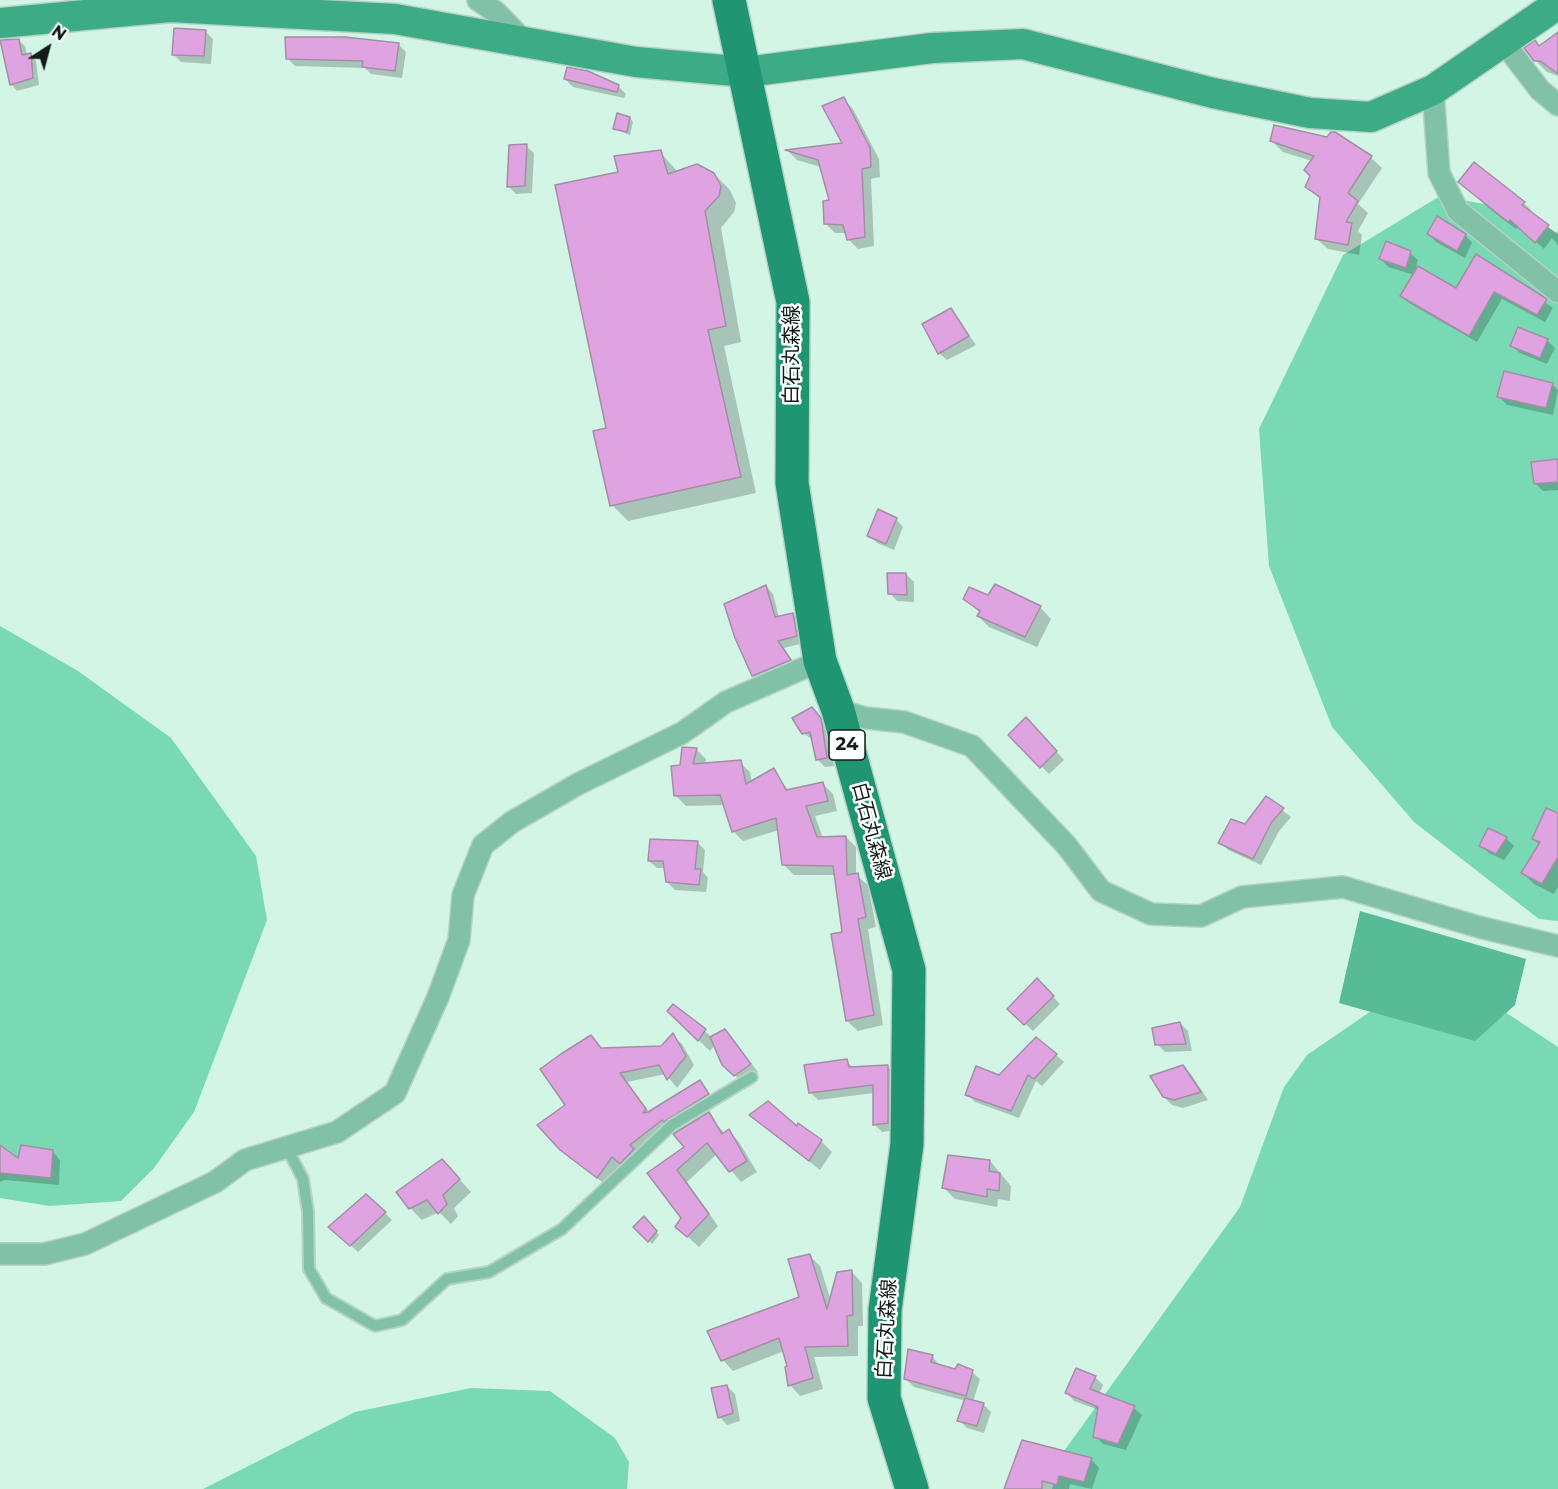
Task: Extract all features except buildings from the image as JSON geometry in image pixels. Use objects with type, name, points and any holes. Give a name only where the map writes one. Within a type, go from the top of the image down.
[{"type":"main road","name":"白石丸森線","points":[[729,0],[793,302],[792,483],[820,661],[838,710],[909,970],[907,1144],[885,1310],[884,1398],[912,1489]]},
{"type":"street","points":[[478,0],[497,14],[526,44]]},
{"type":"street","points":[[0,22],[170,7],[394,19],[636,62],[746,72],[932,48],[1023,44],[1213,93],[1310,113],[1371,117],[1433,90],[1558,4]]},
{"type":"street","points":[[1504,43],[1540,90],[1558,105]]},
{"type":"street","points":[[1433,90],[1439,173],[1458,211],[1558,292]]},
{"type":"street","points":[[0,1254],[44,1254],[85,1244],[215,1182],[245,1160],[337,1132],[395,1093],[438,997],[459,940],[463,895],[483,845],[512,822],[578,784],[682,733],[726,702],[820,661]]},
{"type":"street","points":[[838,710],[866,718],[904,722],[972,746],[1067,846],[1101,891],[1151,914],[1201,916],[1242,897],[1343,887],[1489,930],[1558,946]]},
{"type":"lane","points":[[287,1148],[303,1179],[308,1212],[309,1269],[326,1298],[375,1326],[402,1320],[447,1279],[489,1272],[562,1229],[672,1125],[752,1077]]},
{"type":"shaded area","points":[[1440,196],[1523,211],[1558,234],[1558,921],[1539,919],[1414,822],[1332,727],[1269,566],[1259,429],[1343,255]]},
{"type":"shaded area","points":[[0,626],[78,671],[171,738],[256,856],[267,920],[194,1112],[154,1168],[121,1201],[50,1206],[0,1198]]},
{"type":"shaded area","points":[[1360,911],[1526,959],[1515,1005],[1475,1041],[1339,1003]]},
{"type":"shaded area","points":[[1428,972],[1458,981],[1558,1047],[1558,1489],[1052,1489],[1059,1458],[1240,1207],[1284,1087],[1307,1055]]},
{"type":"shaded area","points":[[471,1388],[550,1391],[615,1438],[629,1462],[627,1489],[203,1489],[355,1412]]}]
